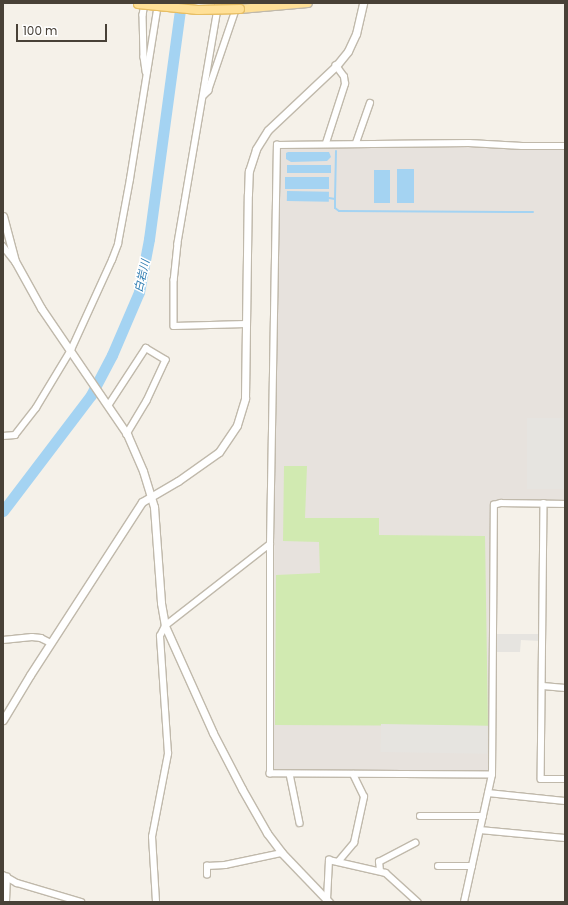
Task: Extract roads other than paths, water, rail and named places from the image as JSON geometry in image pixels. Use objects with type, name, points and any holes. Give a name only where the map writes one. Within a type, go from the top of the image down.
[{"type":"main road","points":[[139,3],[157,8],[218,10],[239,6],[308,3]]},
{"type":"street","points":[[139,3],[143,15],[144,57],[147,77]]},
{"type":"street","points":[[3,720],[50,643],[142,502],[178,481],[219,452],[237,425],[245,398],[249,171],[256,150],[268,130],[336,66],[348,51],[356,34],[363,3]]},
{"type":"street","points":[[204,95],[208,91],[239,6]]},
{"type":"street","points":[[3,436],[15,435],[26,422],[71,350],[94,303],[118,244],[147,77],[157,8]]},
{"type":"street","points":[[218,10],[178,244],[174,280],[174,326],[246,324]]},
{"type":"street","points":[[326,143],[345,84],[344,77],[336,66]]},
{"type":"street","points":[[356,143],[370,103]]},
{"type":"street","points":[[492,775],[270,774],[270,544],[277,145],[326,143],[469,143],[522,146],[565,146]]},
{"type":"street","points":[[3,216],[15,261]]},
{"type":"street","points":[[3,246],[15,261],[42,308],[127,434],[143,470],[152,497],[161,603],[165,626],[213,733],[242,789],[282,853],[328,901]]},
{"type":"street","points":[[108,406],[146,348],[166,360],[147,401],[127,434]]},
{"type":"street","points":[[464,902],[492,775],[494,505],[544,503],[565,504]]},
{"type":"street","points":[[544,503],[541,779],[565,779]]},
{"type":"street","points":[[156,902],[152,837],[168,754],[160,636],[165,626],[270,544]]},
{"type":"street","points":[[3,640],[32,637],[41,638],[50,643]]},
{"type":"street","points":[[543,686],[565,688]]},
{"type":"street","points":[[290,774],[300,823]]},
{"type":"street","points":[[338,862],[354,843],[364,797],[353,774]]},
{"type":"street","points":[[488,793],[565,801]]},
{"type":"street","points":[[420,816],[483,816]]},
{"type":"street","points":[[480,830],[565,838]]},
{"type":"street","points":[[380,871],[379,862],[415,843]]},
{"type":"street","points":[[207,875],[207,866],[225,865],[282,853]]},
{"type":"street","points":[[328,901],[329,860],[386,873],[418,902]]},
{"type":"street","points":[[438,866],[472,866]]},
{"type":"street","points":[[5,876],[6,902]]},
{"type":"street","points":[[5,876],[17,883],[81,902]]},
{"type":"water","points":[[329,152],[331,157],[327,161],[291,162],[286,159],[286,153]]},
{"type":"water","points":[[287,165],[331,165],[331,173],[287,173]]},
{"type":"water","points":[[397,169],[414,169],[414,203],[397,203]]},
{"type":"water","points":[[374,170],[390,170],[390,203],[374,203]]},
{"type":"water","points":[[285,177],[329,177],[329,189],[285,189]]},
{"type":"water","points":[[287,191],[329,192],[329,202],[287,201]]},
{"type":"waterway","name":"白岩川","points":[[3,511],[91,395],[112,355],[139,292],[149,239],[181,3]]},
{"type":"waterway","points":[[329,198],[335,199],[336,151]]},
{"type":"waterway","points":[[335,199],[335,208],[339,211],[533,212]]}]
